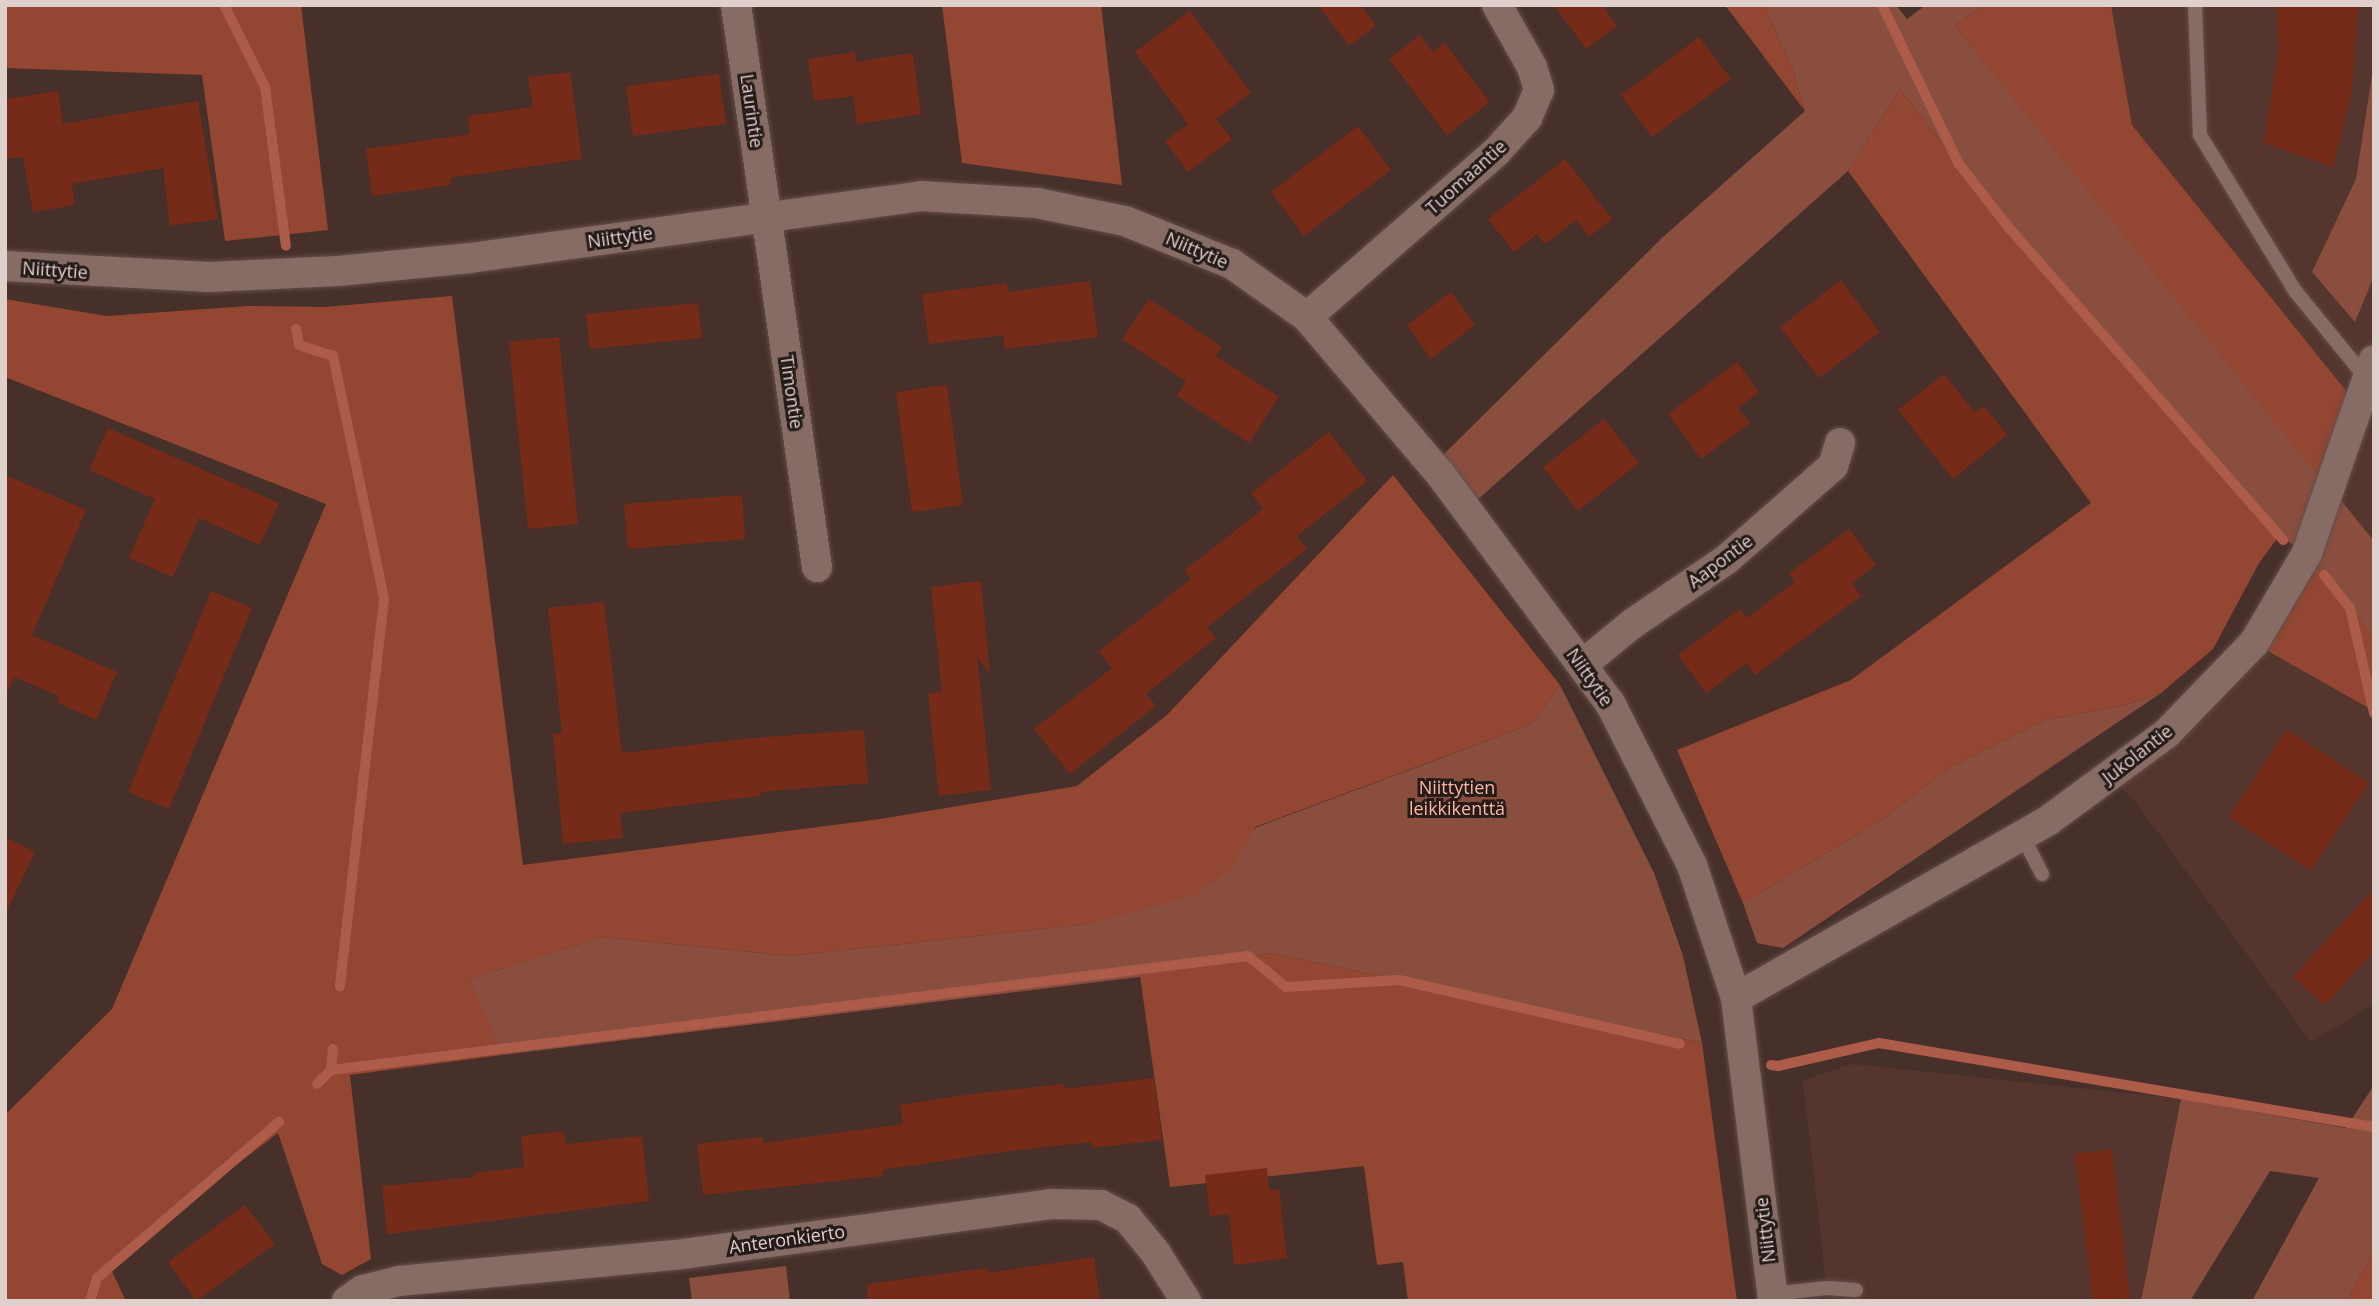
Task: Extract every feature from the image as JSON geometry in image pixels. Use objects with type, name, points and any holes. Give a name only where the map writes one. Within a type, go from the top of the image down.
[{"type":"street","name":"Laurintie","points":[[736,5],[767,217]]},
{"type":"street","name":"Tuomaantie","points":[[1307,317],[1497,150],[1527,118],[1539,90],[1532,67],[1497,5]]},
{"type":"street","name":"Niittytie","points":[[5,266],[209,277],[338,271],[470,258],[921,196],[1037,203],[1125,221],[1232,264],[1307,317],[1441,475],[1609,703],[1692,865],[1736,998],[1773,1297]]},
{"type":"street","name":"Timontie","points":[[767,217],[817,567]]},
{"type":"street","name":"Jukolantie","points":[[1736,998],[2049,820],[2167,733],[2253,643],[2307,553],[2371,370]]},
{"type":"street","name":"Aapontie","points":[[1582,665],[1632,624],[1727,559],[1833,466],[1840,443]]},
{"type":"street","name":"Anteronkierto","points":[[347,1301],[363,1290],[399,1281],[675,1255],[1051,1204],[1101,1205],[1128,1219],[1155,1252],[1186,1301]]},
{"type":"lane","points":[[2195,5],[2200,135],[2295,292],[2371,370]]},
{"type":"lane","points":[[2022,835],[2042,874]]},
{"type":"lane","points":[[1773,1297],[1827,1288],[1856,1290]]},
{"type":"shaded area","points":[[5,5],[301,5],[328,230],[225,241],[202,75],[5,68]]},
{"type":"shaded area","points":[[942,5],[1101,5],[1122,185],[962,163]]},
{"type":"shaded area","points":[[1725,5],[1764,5],[1793,70],[1805,111]]},
{"type":"shaded area","points":[[1985,5],[2111,5],[2132,125],[2359,407],[2330,491],[1954,25]]},
{"type":"shaded area","points":[[2111,5],[2374,5],[2374,1004],[2311,1042],[2137,804],[2110,775],[2254,643],[2359,408],[2132,125]]},
{"type":"shaded area","points":[[1900,89],[2010,229],[2279,536],[2259,563],[2213,649],[2161,693],[2125,705],[2045,720],[1949,768],[1882,820],[1743,903],[1677,750],[1851,680],[2091,503],[1848,171]]},
{"type":"shaded area","points":[[452,296],[523,865],[880,819],[1077,786],[1167,715],[1393,475],[1560,685],[1532,724],[1255,827],[1234,866],[1196,895],[1088,924],[790,956],[603,937],[470,979],[502,1055],[350,1075],[371,1259],[342,1275],[322,1264],[278,1133],[108,1263],[126,1301],[5,1301],[5,1115],[112,1009],[326,504],[5,377],[5,299],[107,316],[247,306],[325,307]]},
{"type":"shaded area","points":[[2307,553],[2374,637],[2374,711],[2254,643]]},
{"type":"shaded area","points":[[1270,953],[1702,1043],[1737,1301],[1408,1301],[1403,1262],[1377,1265],[1364,1166],[1170,1187],[1139,969]]},
{"type":"shaded area","points":[[1853,1064],[2181,1099],[2141,1301],[1828,1301],[1803,1080]]},
{"type":"shaded area","points":[[2374,1252],[2374,1301],[2346,1301]]},
{"type":"green space","points":[[1764,5],[1896,5],[1907,19],[1926,5],[1985,5],[1954,25],[2374,541],[2374,637],[2307,553],[2279,536],[2010,229],[1900,89],[1848,171],[1475,502],[1442,456],[1663,237],[1805,111],[1793,70]]},
{"type":"green space","points":[[2374,62],[2374,276],[2355,322],[2312,272],[2356,179]]},
{"type":"green space","name":"Niittytien leikkikenttä","points":[[1560,685],[1654,873],[1683,956],[1702,1043],[1270,953],[1140,969],[1142,976],[1139,977],[502,1055],[469,979],[603,937],[790,956],[1088,924],[1255,828],[1532,724]]},
{"type":"green space","points":[[2161,693],[1783,948],[1757,943],[1743,903],[1882,820],[1949,768],[2045,720],[2125,705]]},
{"type":"green space","points":[[2374,1085],[2374,1252],[2346,1301],[2252,1301],[2319,1178],[2270,1171],[2190,1301],[2141,1301],[2181,1099],[2346,1128]]},
{"type":"green space","points":[[786,1266],[790,1301],[692,1301],[689,1278]]},
{"type":"building","points":[[1318,5],[1361,5],[1376,26],[1349,46]]},
{"type":"building","points":[[1554,5],[1602,5],[1617,26],[1586,49]]},
{"type":"building","points":[[2277,5],[2358,5],[2352,90],[2333,167],[2264,143],[2279,48]]},
{"type":"building","points":[[1190,11],[1251,93],[1216,119],[1232,139],[1188,172],[1165,141],[1188,124],[1135,52]]},
{"type":"building","points":[[1420,35],[1433,52],[1444,43],[1490,102],[1447,135],[1389,59]]},
{"type":"building","points":[[1699,37],[1731,79],[1652,137],[1621,95]]},
{"type":"building","points":[[855,52],[856,62],[913,53],[921,114],[857,124],[853,96],[814,101],[808,59]]},
{"type":"building","points":[[570,72],[582,159],[450,178],[451,185],[372,196],[366,149],[470,134],[468,116],[533,107],[528,77]]},
{"type":"building","points":[[719,74],[726,124],[633,136],[626,86]]},
{"type":"building","points":[[58,91],[63,124],[198,101],[218,219],[170,226],[163,168],[72,184],[75,205],[33,212],[23,157],[5,159],[5,99]]},
{"type":"building","points":[[1358,126],[1391,170],[1304,236],[1271,192]]},
{"type":"building","points":[[1565,159],[1612,219],[1589,237],[1576,220],[1545,244],[1537,234],[1514,252],[1488,219]]},
{"type":"building","points":[[1841,280],[1880,332],[1819,378],[1780,327]]},
{"type":"building","points":[[1090,281],[1098,337],[1005,349],[1003,335],[929,344],[922,294],[1007,283],[1008,292]]},
{"type":"building","points":[[1451,292],[1475,325],[1431,359],[1407,325]]},
{"type":"building","points":[[1149,299],[1222,347],[1216,356],[1279,397],[1249,443],[1177,396],[1186,381],[1122,339]]},
{"type":"building","points":[[698,303],[702,338],[590,349],[586,314]]},
{"type":"building","points":[[559,337],[578,524],[528,529],[509,342]]},
{"type":"building","points":[[1737,362],[1759,392],[1738,408],[1750,423],[1701,459],[1668,414]]},
{"type":"building","points":[[1944,374],[1975,413],[1984,406],[2007,435],[1953,479],[1898,410]]},
{"type":"building","points":[[947,385],[963,505],[912,512],[896,392]]},
{"type":"building","points":[[1604,419],[1639,463],[1578,511],[1543,467]]},
{"type":"building","points":[[108,428],[279,503],[260,545],[199,518],[173,577],[129,558],[155,499],[89,470]]},
{"type":"building","points":[[1329,432],[1367,481],[1297,536],[1307,549],[1207,627],[1216,638],[1146,694],[1156,706],[1070,774],[1034,729],[1112,668],[1099,651],[1191,579],[1185,570],[1263,509],[1251,493]]},
{"type":"building","points":[[5,475],[86,510],[32,635],[117,672],[96,720],[56,702],[59,696],[14,677],[5,698]]},
{"type":"building","points":[[742,495],[745,539],[628,549],[624,504]]},
{"type":"building","points":[[1849,529],[1876,565],[1852,583],[1861,596],[1755,675],[1747,663],[1706,693],[1678,655],[1740,609],[1747,618],[1795,582],[1789,573]]},
{"type":"building","points":[[981,581],[990,674],[977,657],[991,790],[939,796],[928,693],[942,692],[931,587]]},
{"type":"building","points":[[211,591],[252,608],[169,809],[128,792]]},
{"type":"building","points":[[604,602],[622,753],[753,738],[864,730],[868,783],[760,792],[760,796],[620,813],[623,838],[563,844],[553,734],[562,733],[548,608]]},
{"type":"building","points":[[2286,729],[2369,783],[2311,871],[2229,817]]},
{"type":"building","points":[[5,837],[35,852],[5,915]]},
{"type":"building","points":[[2374,889],[2374,951],[2325,1005],[2293,977]]},
{"type":"building","points":[[1154,1078],[1162,1140],[1092,1148],[1091,1142],[1002,1152],[882,1170],[883,1176],[703,1195],[697,1144],[762,1137],[763,1143],[903,1124],[900,1105],[972,1094],[1064,1084],[1065,1089]]},
{"type":"building","points":[[564,1131],[566,1144],[642,1136],[649,1201],[387,1234],[382,1186],[475,1177],[475,1173],[524,1167],[521,1136]]},
{"type":"building","points":[[2112,1149],[2130,1298],[2093,1301],[2075,1154]]},
{"type":"building","points":[[1267,1168],[1269,1190],[1279,1189],[1287,1258],[1234,1265],[1229,1214],[1210,1216],[1205,1175]]},
{"type":"building","points":[[245,1205],[275,1244],[196,1301],[168,1262]]},
{"type":"building","points":[[1094,1257],[1100,1301],[868,1301],[867,1284],[987,1268],[988,1273]]},
{"type":"waterway","points":[[224,5],[265,87],[286,246]]},
{"type":"waterway","points":[[1882,5],[1959,164],[2010,229],[2283,540]]},
{"type":"waterway","points":[[296,329],[299,345],[333,356],[384,599],[340,987]]},
{"type":"waterway","points":[[2324,575],[2350,608],[2374,713]]},
{"type":"waterway","points":[[317,1084],[331,1070],[1248,956],[1286,987],[1399,980],[1680,1044]]},
{"type":"waterway","points":[[1771,1065],[1778,1066],[1879,1043],[2374,1127]]},
{"type":"waterway","points":[[331,1070],[333,1049]]},
{"type":"waterway","points":[[90,1301],[97,1278],[279,1122]]}]
